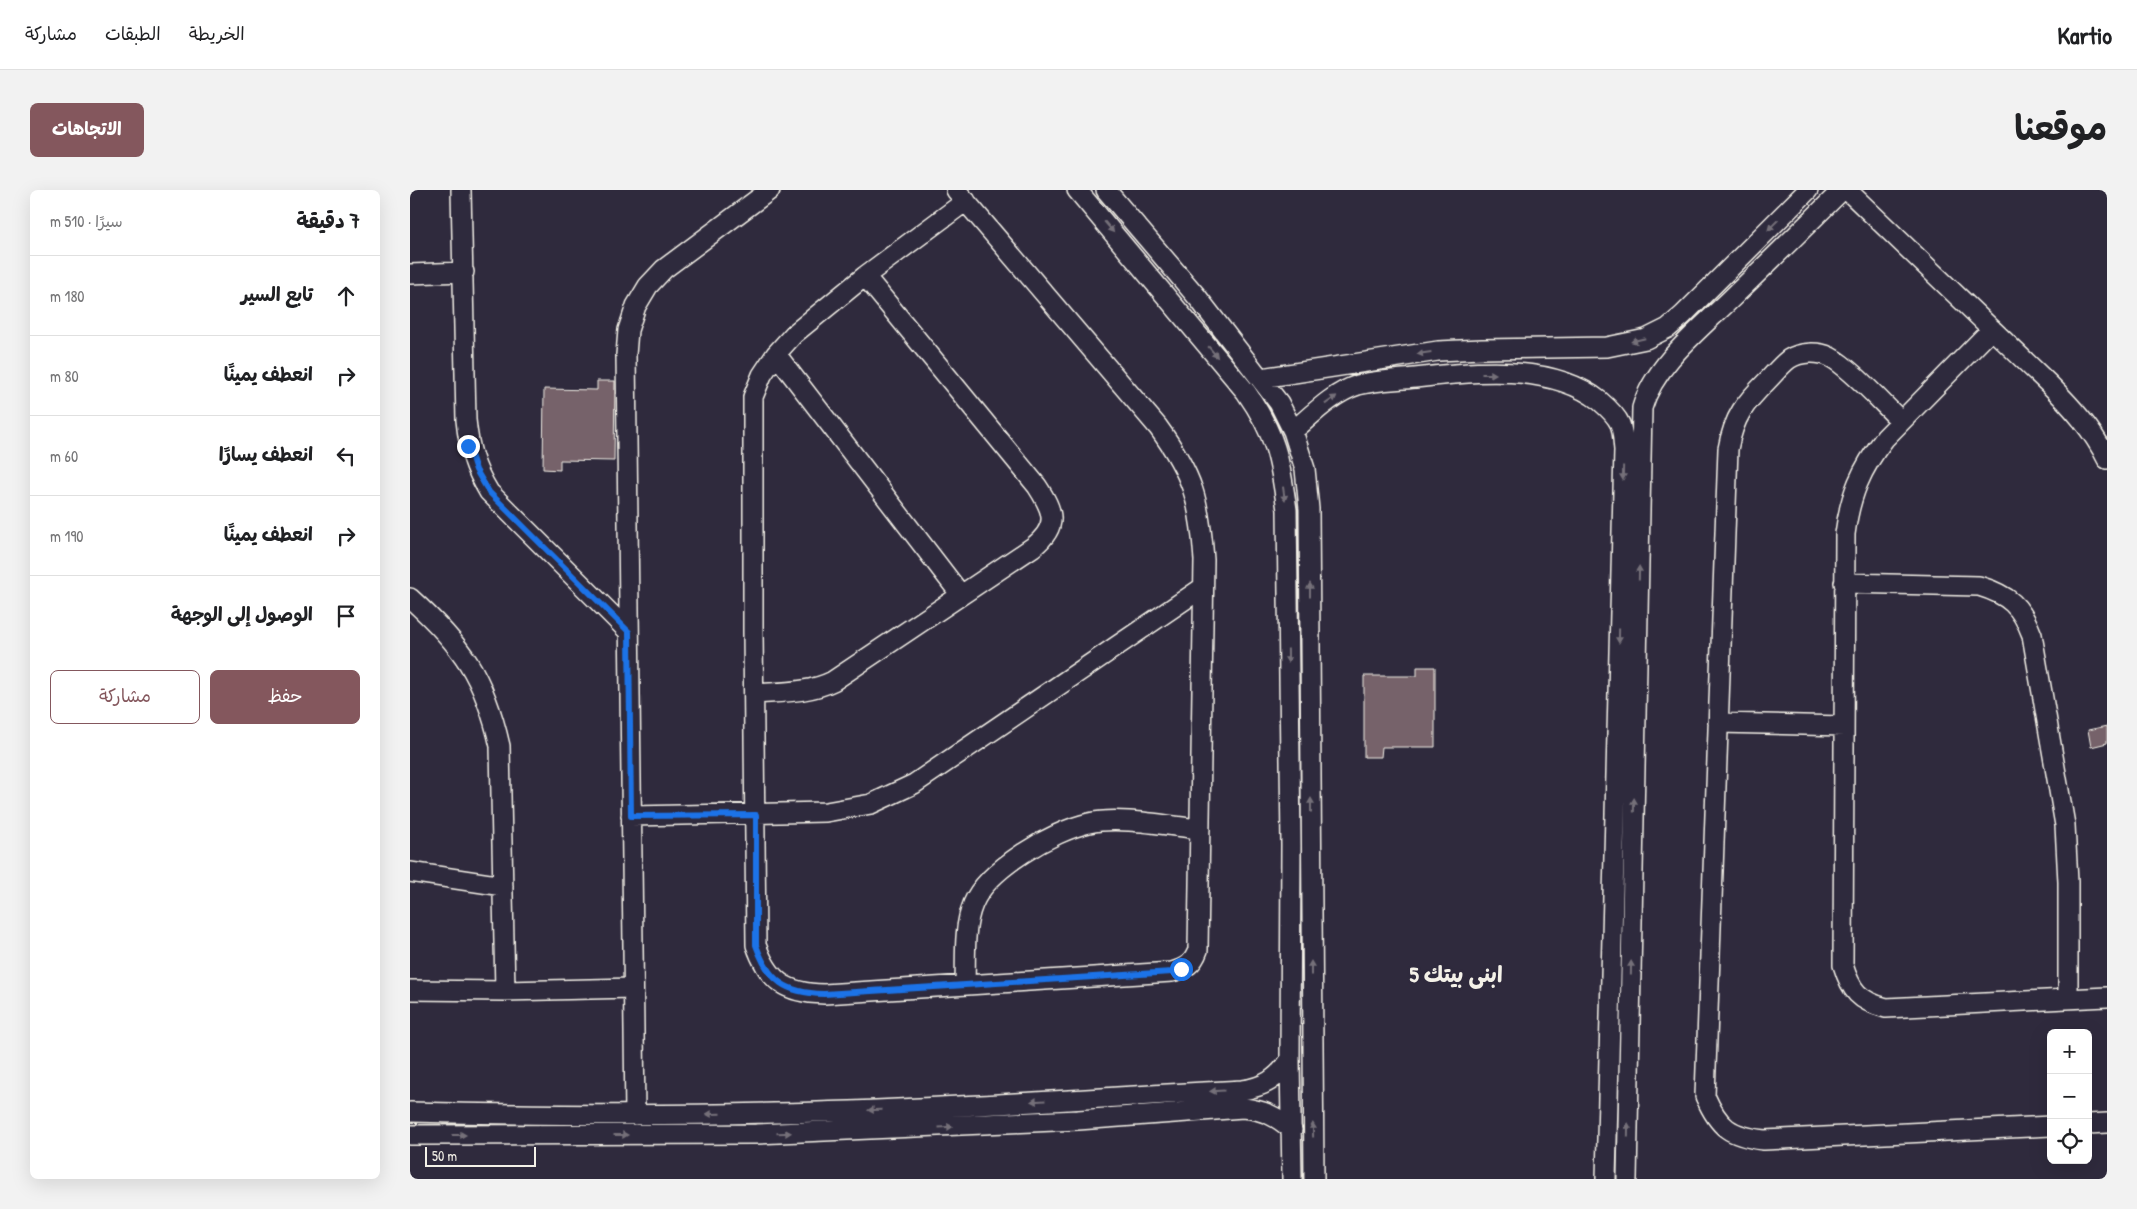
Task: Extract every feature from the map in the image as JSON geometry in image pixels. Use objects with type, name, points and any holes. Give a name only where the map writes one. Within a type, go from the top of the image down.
[{"type":"street","points":[[461,190],[466,420],[468,446],[476,470],[489,492],[629,632]]},
{"type":"street","points":[[634,1115],[626,355],[628,330],[636,306],[648,286],[664,269],[770,190]]},
{"type":"street","points":[[1078,190],[1246,392],[1261,414],[1271,435],[1280,466],[1287,510],[1292,1179]]},
{"type":"street","points":[[1106,190],[1198,298],[1261,378],[1279,404],[1293,431],[1305,469],[1309,509],[1314,1179]]},
{"type":"street","points":[[1261,378],[1438,352],[1607,347],[1646,339],[1668,328],[1683,315],[1808,190]]},
{"type":"street","points":[[1606,1179],[1624,450],[1632,435],[1654,378],[1684,345],[1842,190]]},
{"type":"street","points":[[1847,190],[2077,412],[2100,444],[2107,459]]},
{"type":"street","points":[[961,196],[1102,361],[1178,454],[1192,484],[1200,516],[1204,560],[1202,588],[1198,950],[1195,959],[1189,965],[1172,972],[816,994],[801,993],[786,987],[772,976],[762,962],[756,945],[753,397],[762,376],[776,354],[811,318],[961,196]]},
{"type":"street","points":[[410,274],[464,272]]},
{"type":"street","points":[[755,694],[800,691],[823,686],[846,674],[1044,538],[1050,529],[1052,519],[1050,508],[1037,486],[865,276]]},
{"type":"street","points":[[1668,328],[1684,345]]},
{"type":"street","points":[[1992,329],[1885,438],[1871,457],[1854,492],[1845,534],[1843,965],[1849,984],[1858,996],[1869,1004],[1886,1008],[2107,997]]},
{"type":"street","points":[[1531,348],[1533,374]]},
{"type":"street","points":[[1901,421],[1841,364],[1829,356],[1816,353],[1802,354],[1790,359],[1746,402],[1737,416],[1728,449],[1705,1096],[1713,1114],[1727,1129],[1745,1138],[1764,1140],[2047,1126]]},
{"type":"street","points":[[776,354],[961,595]]},
{"type":"street","points":[[1293,431],[1334,397],[1360,385],[1440,375],[1533,374],[1568,382],[1591,394],[1608,408],[1619,423],[1632,435],[1630,1052],[1627,1179]]},
{"type":"street","points":[[1844,583],[1979,586],[1997,592],[2013,602],[2025,617],[2032,635],[2064,817],[2068,874],[2068,999]]},
{"type":"street","points":[[631,816],[756,815],[838,811],[871,804],[896,794],[970,748],[1202,588]]},
{"type":"street","points":[[410,598],[440,625],[464,655],[483,689],[493,716],[500,746],[505,991]]},
{"type":"street","points":[[1718,723],[1844,726]]},
{"type":"street","points":[[965,984],[968,919],[980,890],[1001,869],[1039,844],[1089,822],[1114,821],[1200,829]]},
{"type":"street","points":[[410,872],[503,886]]},
{"type":"street","points":[[410,990],[505,991],[633,988]]},
{"type":"street","points":[[1609,1053],[1630,1052]]},
{"type":"street","points":[[410,1135],[756,1134],[1078,1120],[1242,1099],[1257,1088],[1270,1082],[1282,1072],[1290,1060]]},
{"type":"street","points":[[410,1112],[508,1115],[775,1113],[920,1108],[1077,1098],[1242,1099],[1256,1109],[1270,1113],[1292,1130]]},
{"type":"street","points":[[1077,1098],[1078,1120]]},
{"type":"street","points":[[920,1108],[921,1128]]},
{"type":"street","points":[[508,1115],[508,1135]]},
{"type":"street","points":[[2092,1124],[2107,1123]]},
{"type":"building","points":[[597,381],[615,381],[614,461],[560,460],[560,470],[543,469],[544,389],[597,390]]},
{"type":"building","points":[[1417,667],[1435,667],[1435,747],[1382,747],[1381,757],[1364,757],[1364,676],[1417,676]]},
{"type":"building","points":[[2107,726],[2107,743],[2091,747],[2088,730]]},
{"type":"district","name":"ابنى بيتك 5","points":[[1456,974]]},
{"type":"route","points":[[468,446],[476,470],[489,492],[629,632],[631,816],[756,815],[756,945],[762,962],[772,976],[786,987],[801,993],[824,994],[1172,972],[1181,969]]}]
